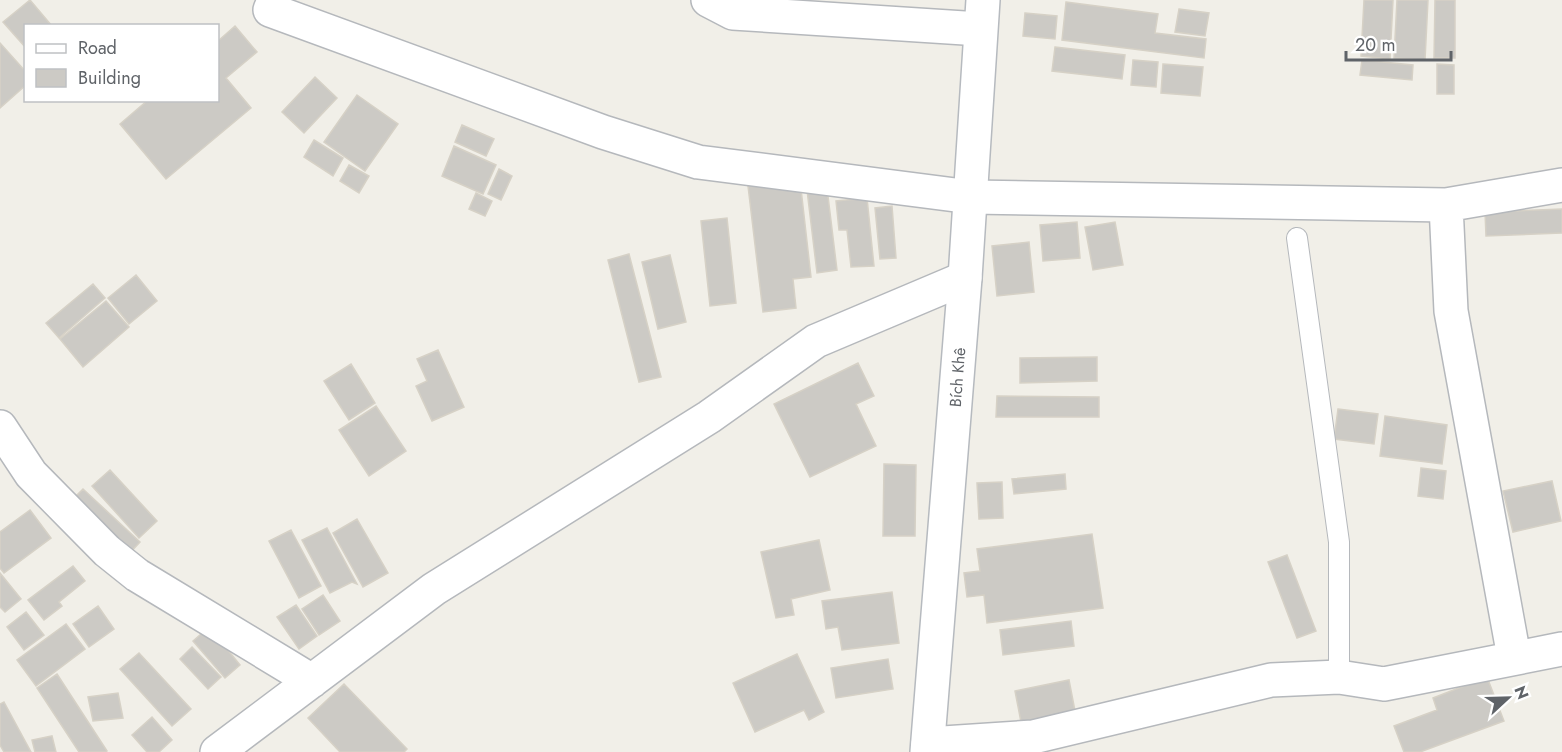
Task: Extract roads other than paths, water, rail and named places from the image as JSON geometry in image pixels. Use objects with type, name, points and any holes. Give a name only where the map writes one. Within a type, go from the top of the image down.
[{"type":"street","points":[[274,0],[270,10],[603,132],[698,162],[971,197],[1446,205],[1562,185]]},
{"type":"street","points":[[708,0],[733,13],[981,14]]},
{"type":"street","name":"Bích Khê","points":[[927,748],[966,278],[981,14]]},
{"type":"street","points":[[1446,205],[1451,311],[1514,657]]},
{"type":"street","points":[[217,752],[434,589],[709,417],[816,341],[966,278]]},
{"type":"street","points":[[0,427],[31,474],[107,551],[137,575],[312,681]]},
{"type":"street","points":[[927,748],[1033,737],[1271,680],[1339,678],[1384,684],[1562,649]]},
{"type":"lane","points":[[1297,238],[1339,542],[1339,678]]}]
